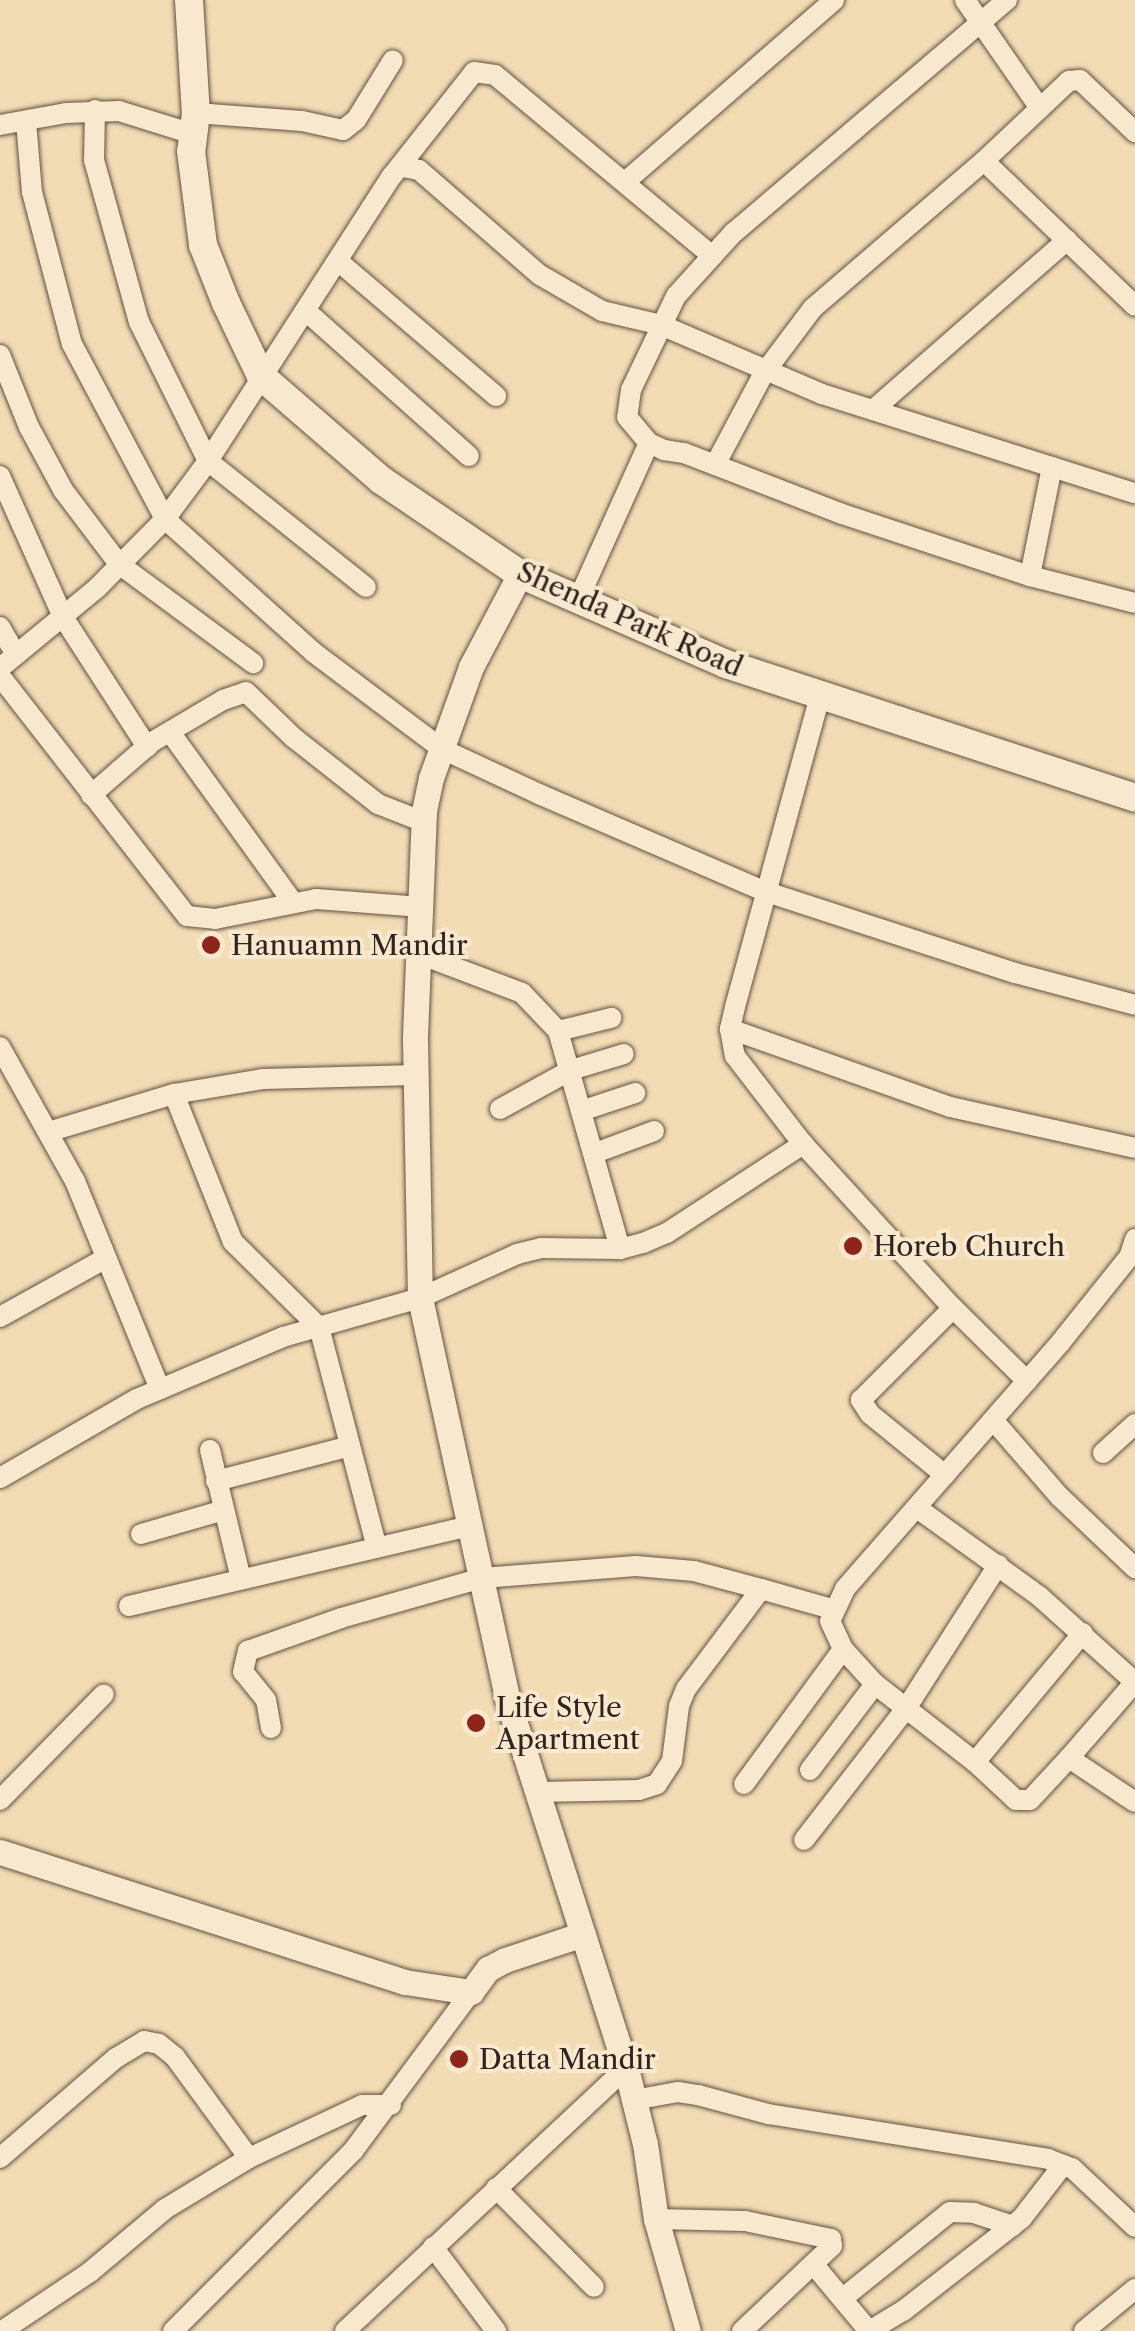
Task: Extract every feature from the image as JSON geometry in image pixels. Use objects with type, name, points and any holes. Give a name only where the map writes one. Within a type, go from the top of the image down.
[{"type":"main road","name":"Shenda Park Road","points":[[188,0],[203,245],[261,376],[381,480],[520,574],[726,664],[1135,798]]},
{"type":"street","points":[[625,182],[834,0]]},
{"type":"street","points":[[966,0],[1039,107]]},
{"type":"street","points":[[1006,0],[712,256],[676,296],[627,404],[628,417],[649,442],[842,514],[1030,576],[1135,604]]},
{"type":"street","points":[[0,125],[95,110],[119,110],[194,124],[302,121],[343,130],[356,120],[392,60]]},
{"type":"street","points":[[0,627],[8,661],[63,616],[165,519],[464,80],[484,71],[495,75],[712,256]]},
{"type":"street","points":[[715,464],[764,373],[813,308],[984,161],[1068,81],[1080,80],[1135,132]]},
{"type":"street","points":[[95,110],[94,160],[139,322],[208,461],[366,586]]},
{"type":"street","points":[[26,121],[32,192],[72,344],[165,519],[313,652],[442,749],[764,890],[1015,973],[1135,1004]]},
{"type":"street","points":[[984,161],[1135,306]]},
{"type":"street","points":[[402,167],[419,170],[540,275],[579,300],[715,346],[764,373],[1135,493]]},
{"type":"street","points":[[873,410],[1067,240]]},
{"type":"street","points":[[338,261],[496,396]]},
{"type":"street","points":[[306,311],[468,456]]},
{"type":"street","points":[[0,356],[28,428],[63,490],[119,564],[252,664]]},
{"type":"street","points":[[578,600],[649,442]]},
{"type":"street","points":[[1030,576],[1052,467]]},
{"type":"street","points":[[0,476],[63,616],[147,747]]},
{"type":"street","points":[[520,574],[471,667],[431,778],[424,822],[416,1075],[420,1298],[507,1698],[626,2068],[656,2219],[688,2331]]},
{"type":"street","points":[[0,676],[187,916],[215,919],[292,901],[422,906]]},
{"type":"street","points":[[91,795],[147,747],[223,700],[246,692],[294,738],[378,804],[424,822]]},
{"type":"street","points":[[820,696],[764,890],[730,1029],[735,1056],[803,1144],[953,1308],[1028,1381]]},
{"type":"street","points":[[170,732],[292,901]]},
{"type":"street","points":[[419,954],[522,993],[558,1031],[584,1110],[620,1249]]},
{"type":"street","points":[[558,1031],[610,1018]]},
{"type":"street","points":[[730,1029],[950,1107],[1135,1148]]},
{"type":"street","points":[[0,1047],[75,1181],[160,1389]]},
{"type":"street","points":[[500,1110],[571,1070],[624,1054]]},
{"type":"street","points":[[48,1132],[174,1094],[264,1079],[416,1075]]},
{"type":"street","points":[[584,1110],[635,1093]]},
{"type":"street","points":[[174,1094],[233,1242],[319,1327],[376,1548]]},
{"type":"street","points":[[596,1153],[654,1131]]},
{"type":"street","points":[[0,1478],[160,1389],[283,1337],[420,1298],[541,1248],[620,1249],[667,1233],[803,1144]]},
{"type":"street","points":[[917,1508],[998,1565],[1135,1682],[1024,1803],[875,1684],[843,1648],[830,1621],[832,1609],[917,1508],[945,1475],[1028,1381],[1133,1253]]},
{"type":"street","points":[[2,1311],[106,1258]]},
{"type":"street","points":[[945,1475],[870,1414],[861,1400],[953,1308]]},
{"type":"street","points":[[994,1420],[1059,1496],[1135,1568]]},
{"type":"street","points":[[1103,1453],[1135,1424]]},
{"type":"street","points":[[216,1481],[350,1446]]},
{"type":"street","points":[[210,1450],[241,1579]]},
{"type":"street","points":[[141,1534],[224,1510]]},
{"type":"street","points":[[129,1606],[471,1526]]},
{"type":"street","points":[[804,1840],[906,1706],[998,1565]]},
{"type":"street","points":[[271,1728],[266,1700],[243,1672],[248,1651],[340,1618],[482,1578],[636,1566],[694,1571],[832,1609]]},
{"type":"street","points":[[538,1792],[639,1790],[657,1784],[672,1760],[679,1706],[686,1689],[761,1590]]},
{"type":"street","points":[[975,1762],[1082,1634]]},
{"type":"street","points":[[744,1784],[843,1648]]},
{"type":"street","points":[[810,1770],[875,1684]]},
{"type":"street","points":[[0,1800],[104,1694]]},
{"type":"street","points":[[1069,1758],[1135,1802]]},
{"type":"street","points":[[0,1852],[405,1982],[470,1992]]},
{"type":"street","points":[[173,2331],[353,2151],[391,2105],[488,1969],[580,1924]]},
{"type":"street","points":[[0,2158],[116,2058],[144,2040],[158,2044],[175,2057],[249,2158]]},
{"type":"street","points":[[344,2331],[626,2068]]},
{"type":"street","points":[[634,2100],[678,2092],[768,2114],[948,2141],[1063,2164],[1089,2181],[1135,2226]]},
{"type":"street","points":[[2,2331],[90,2272],[166,2209],[249,2158],[362,2105],[391,2105]]},
{"type":"street","points":[[814,2265],[870,2330],[903,2311],[1013,2226],[1063,2164]]},
{"type":"street","points":[[496,2188],[594,2287]]},
{"type":"street","points":[[842,2298],[950,2212],[974,2213],[1013,2226]]},
{"type":"street","points":[[656,2219],[745,2221],[824,2234],[832,2246],[742,2331]]},
{"type":"street","points":[[433,2247],[496,2331]]},
{"type":"street","points":[[1084,2331],[1135,2290]]},
{"type":"place","name":"Hanuamn Mandir","points":[[211,945]]},
{"type":"place","name":"Horeb Church","points":[[853,1246]]},
{"type":"place","name":"Life Style Apartment","points":[[476,1723]]},
{"type":"place","name":"Datta Mandir","points":[[459,2059]]}]
